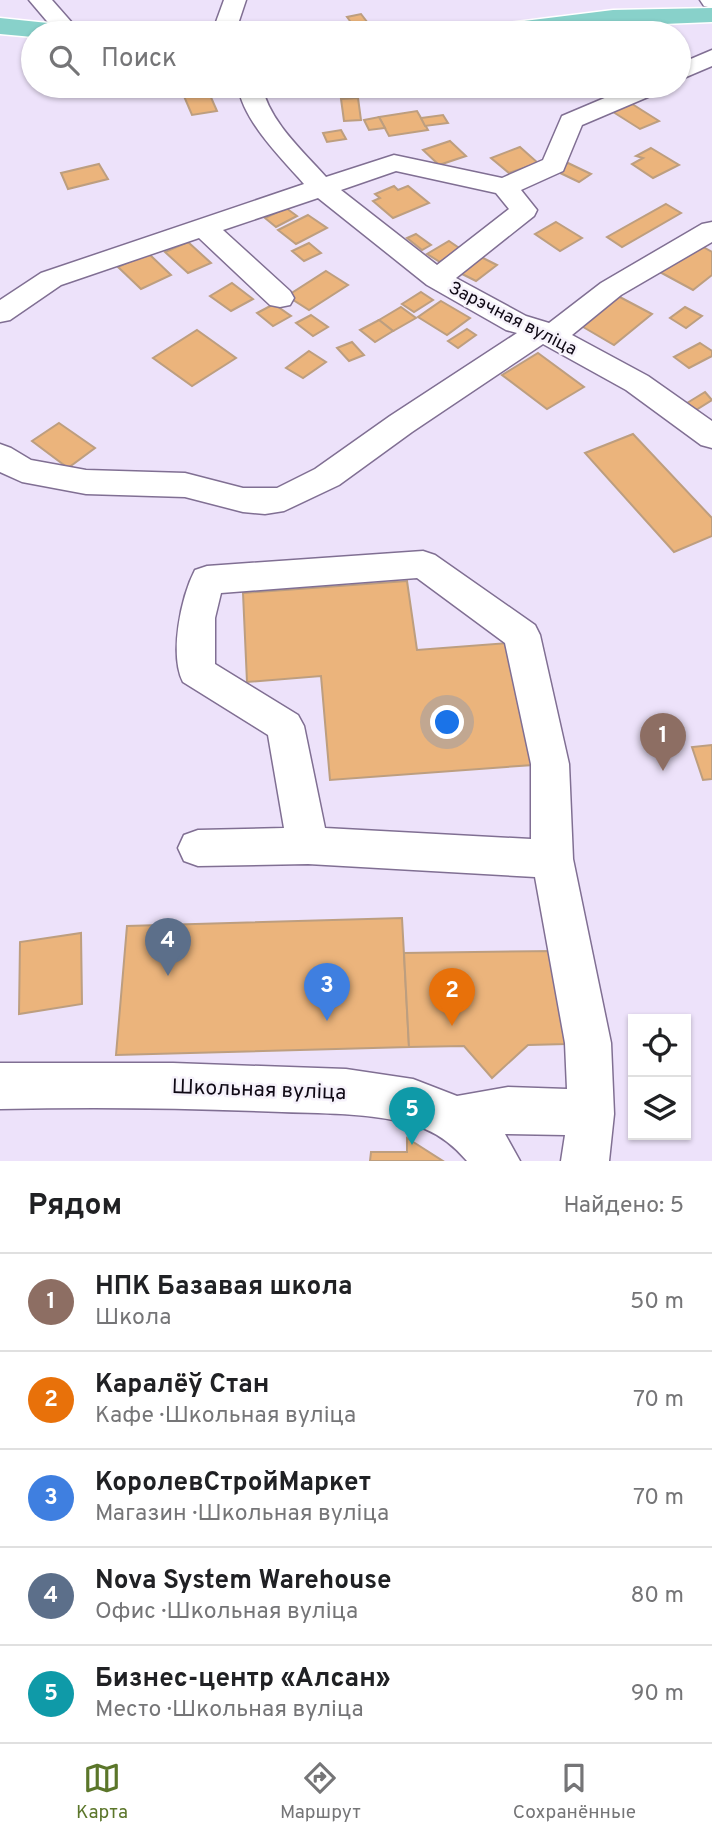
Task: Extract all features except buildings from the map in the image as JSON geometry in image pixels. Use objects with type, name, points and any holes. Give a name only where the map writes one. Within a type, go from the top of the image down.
[{"type":"main road","points":[[589,21],[712,15]]},
{"type":"main road","points":[[0,26],[21,28]]},
{"type":"street","points":[[40,0],[58,21]]},
{"type":"street","points":[[230,21],[235,0]]},
{"type":"street","points":[[691,67],[712,57]]},
{"type":"street","name":"Зарэчная вуліца","points":[[252,98],[279,140],[321,187],[437,279],[516,323],[547,334],[637,383],[712,437]]},
{"type":"street","points":[[0,313],[51,279],[394,163],[505,187],[554,165],[572,121],[625,98]]},
{"type":"street","points":[[437,279],[524,210],[505,187]]},
{"type":"street","points":[[204,229],[280,298]]},
{"type":"street","points":[[0,456],[22,470],[86,482],[185,485],[243,500],[265,502],[284,499],[327,477],[401,424],[547,334],[611,289],[712,230]]},
{"type":"street","points":[[308,846],[285,726],[196,671],[197,618],[207,580],[423,564],[522,635],[550,764],[552,859],[588,1043],[591,1114],[585,1161]]},
{"type":"street","points":[[198,848],[308,846],[552,859]]},
{"type":"street","name":"Школьная вуліца","points":[[0,1086],[214,1086],[367,1093],[406,1100],[457,1119],[496,1161]]},
{"type":"street","points":[[457,1119],[488,1111],[519,1108],[591,1114]]},
{"type":"place","name":"НПК Базавая школа","points":[[663,771]]},
{"type":"place","name":"Nova System Warehouse","points":[[168,976]]},
{"type":"place","name":"КоролевСтройМаркет","points":[[327,1021]]},
{"type":"place","name":"Каралёў Стан","points":[[452,1026]]},
{"type":"place","name":"Бизнес-центр «Алсан»","points":[[412,1145]]}]
